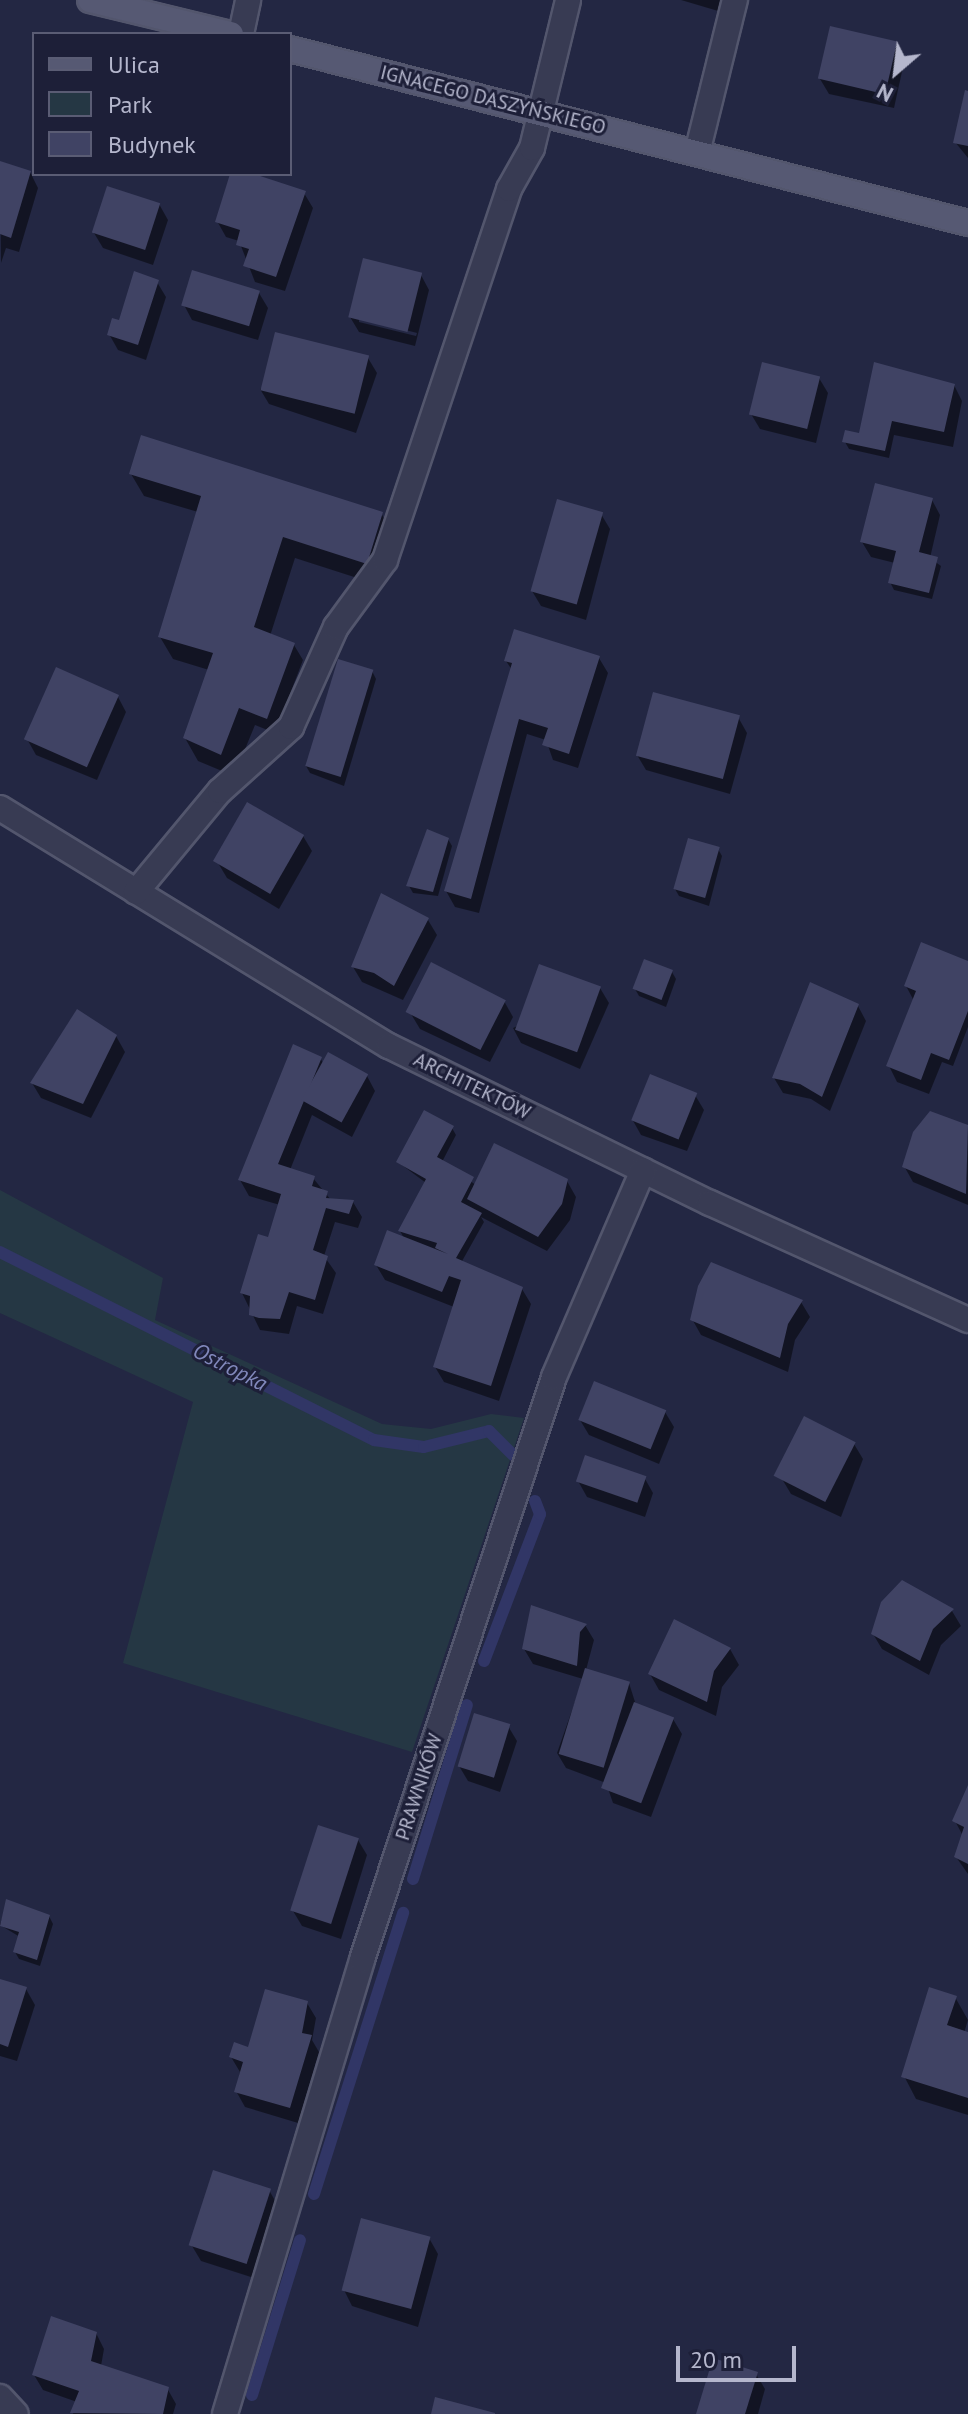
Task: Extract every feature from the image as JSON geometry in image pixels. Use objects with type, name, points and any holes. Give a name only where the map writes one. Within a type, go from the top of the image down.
[{"type":"main road","points":[[90,0],[223,32]]},
{"type":"main road","name":"IGNACEGO DASZYŃSKIEGO","points":[[292,49],[968,223]]},
{"type":"street","points":[[241,32],[248,0]]},
{"type":"street","points":[[136,892],[220,791],[291,727],[336,627],[385,560],[509,189],[532,148],[568,0]]},
{"type":"street","points":[[697,153],[735,0]]},
{"type":"street","name":"ARCHITEKTÓW","points":[[0,808],[389,1046],[643,1170],[968,1320]]},
{"type":"street","name":"PRAWNIKÓW","points":[[225,2414],[362,1960],[554,1377],[643,1170]]},
{"type":"street","points":[[0,2397],[16,2414]]},
{"type":"green space","points":[[0,1190],[163,1278],[155,1320],[382,1424],[431,1429],[491,1414],[524,1418],[412,1752],[123,1663],[193,1402],[0,1313]]},
{"type":"building","points":[[830,26],[897,42],[885,94],[818,79]]},
{"type":"building","points":[[965,90],[968,91],[968,146],[953,143]]},
{"type":"building","points":[[0,161],[31,171],[11,238],[0,234]]},
{"type":"building","points":[[229,176],[260,176],[306,191],[276,277],[243,266],[249,249],[236,245],[240,230],[215,222]]},
{"type":"building","points":[[107,186],[160,203],[145,250],[92,233]]},
{"type":"building","points":[[363,258],[422,273],[407,332],[348,317]]},
{"type":"building","points":[[192,270],[260,291],[249,326],[181,305]]},
{"type":"building","points":[[134,271],[159,280],[138,345],[107,335],[112,318],[119,320]]},
{"type":"building","points":[[275,332],[369,355],[355,414],[260,390]]},
{"type":"building","points":[[762,362],[820,377],[807,429],[749,414]]},
{"type":"building","points":[[874,362],[955,384],[944,432],[892,421],[885,451],[842,442],[845,430],[859,433]]},
{"type":"building","points":[[141,435],[383,512],[367,564],[283,537],[254,627],[295,643],[267,719],[239,708],[221,755],[183,738],[213,653],[158,637],[201,496],[129,474]]},
{"type":"building","points":[[875,483],[933,498],[919,552],[938,557],[929,593],[888,583],[896,551],[860,542]]},
{"type":"building","points":[[557,499],[603,512],[577,605],[531,591]]},
{"type":"building","points":[[514,629],[600,656],[569,754],[542,745],[548,728],[519,719],[471,899],[444,891],[512,663],[504,661]]},
{"type":"building","points":[[338,659],[373,670],[341,777],[305,766]]},
{"type":"building","points":[[56,667],[119,695],[87,767],[24,739]]},
{"type":"building","points":[[653,692],[740,715],[723,779],[636,756]]},
{"type":"building","points":[[247,802],[304,835],[270,894],[213,861]]},
{"type":"building","points":[[427,829],[449,838],[433,892],[406,886]]},
{"type":"building","points":[[688,838],[720,847],[705,898],[673,889]]},
{"type":"building","points":[[381,893],[429,918],[394,986],[374,973],[351,967]]},
{"type":"building","points":[[921,942],[968,961],[968,1011],[949,1060],[931,1053],[921,1080],[886,1066],[916,991],[904,986]]},
{"type":"building","points":[[644,959],[673,970],[661,1000],[633,989]]},
{"type":"building","points":[[431,962],[506,1000],[480,1050],[406,1012]]},
{"type":"building","points":[[539,964],[601,987],[577,1052],[515,1030]]},
{"type":"building","points":[[810,982],[859,1004],[822,1097],[800,1084],[772,1078]]},
{"type":"building","points":[[77,1009],[117,1035],[83,1104],[30,1083]]},
{"type":"building","points":[[293,1044],[322,1057],[278,1164],[315,1176],[312,1186],[328,1191],[326,1198],[354,1200],[349,1214],[326,1208],[313,1250],[328,1256],[315,1300],[289,1292],[280,1319],[259,1318],[249,1315],[250,1296],[240,1293],[258,1234],[268,1237],[281,1194],[238,1180]]},
{"type":"building","points":[[328,1052],[368,1074],[342,1122],[301,1100]]},
{"type":"building","points":[[650,1074],[697,1093],[679,1139],[631,1120]]},
{"type":"building","points":[[424,1110],[454,1126],[437,1157],[474,1177],[461,1202],[482,1213],[456,1258],[523,1287],[491,1386],[433,1367],[461,1280],[449,1276],[442,1292],[374,1265],[387,1230],[448,1254],[435,1248],[437,1243],[398,1231],[426,1179],[396,1162]]},
{"type":"building","points":[[930,1111],[968,1125],[966,1194],[902,1167],[913,1132]]},
{"type":"building","points":[[494,1143],[568,1179],[562,1204],[538,1237],[467,1199]]},
{"type":"building","points":[[711,1262],[803,1300],[788,1324],[780,1358],[690,1320],[698,1286]]},
{"type":"building","points":[[594,1381],[666,1410],[651,1449],[578,1420]]},
{"type":"building","points":[[804,1416],[856,1442],[825,1502],[774,1476]]},
{"type":"building","points":[[585,1455],[646,1476],[637,1503],[576,1481]]},
{"type":"building","points":[[902,1580],[954,1609],[933,1629],[920,1661],[871,1634],[881,1602]]},
{"type":"building","points":[[531,1605],[587,1624],[580,1632],[577,1666],[522,1649]]},
{"type":"building","points":[[674,1619],[731,1648],[714,1671],[707,1702],[648,1674]]},
{"type":"building","points":[[585,1668],[630,1682],[604,1768],[559,1754]]},
{"type":"building","points":[[634,1702],[674,1717],[641,1803],[601,1788]]},
{"type":"building","points":[[474,1713],[510,1724],[494,1778],[458,1767]]},
{"type":"building","points":[[968,1785],[968,1864],[954,1857],[964,1827],[952,1821]]},
{"type":"building","points":[[318,1825],[359,1838],[331,1924],[290,1911]]},
{"type":"building","points":[[6,1899],[50,1915],[37,1960],[13,1952],[19,1932],[0,1926]]},
{"type":"building","points":[[0,1979],[27,1987],[8,2047],[0,2044]]},
{"type":"building","points":[[929,1987],[957,1996],[947,2025],[968,2032],[968,2098],[901,2077]]},
{"type":"building","points":[[265,1989],[308,2001],[302,2033],[312,2035],[290,2108],[234,2092],[243,2062],[229,2057],[234,2042],[248,2047]]},
{"type":"building","points":[[213,2170],[271,2189],[247,2264],[189,2245]]},
{"type":"building","points":[[361,2218],[431,2237],[411,2309],[342,2290]]},
{"type":"building","points":[[51,2316],[97,2332],[91,2361],[169,2387],[163,2414],[70,2413],[79,2391],[32,2375]]},
{"type":"building","points":[[713,2358],[758,2372],[745,2414],[696,2414]]},
{"type":"building","points":[[435,2397],[495,2413],[495,2414],[431,2414]]},
{"type":"waterway","name":"Ostropka","points":[[0,1252],[374,1440],[424,1447],[489,1431],[513,1455]]},
{"type":"waterway","points":[[484,1661],[540,1514],[535,1501]]},
{"type":"waterway","points":[[413,1879],[467,1705]]},
{"type":"waterway","points":[[314,2194],[403,1913]]},
{"type":"waterway","points":[[252,2395],[300,2240]]}]
